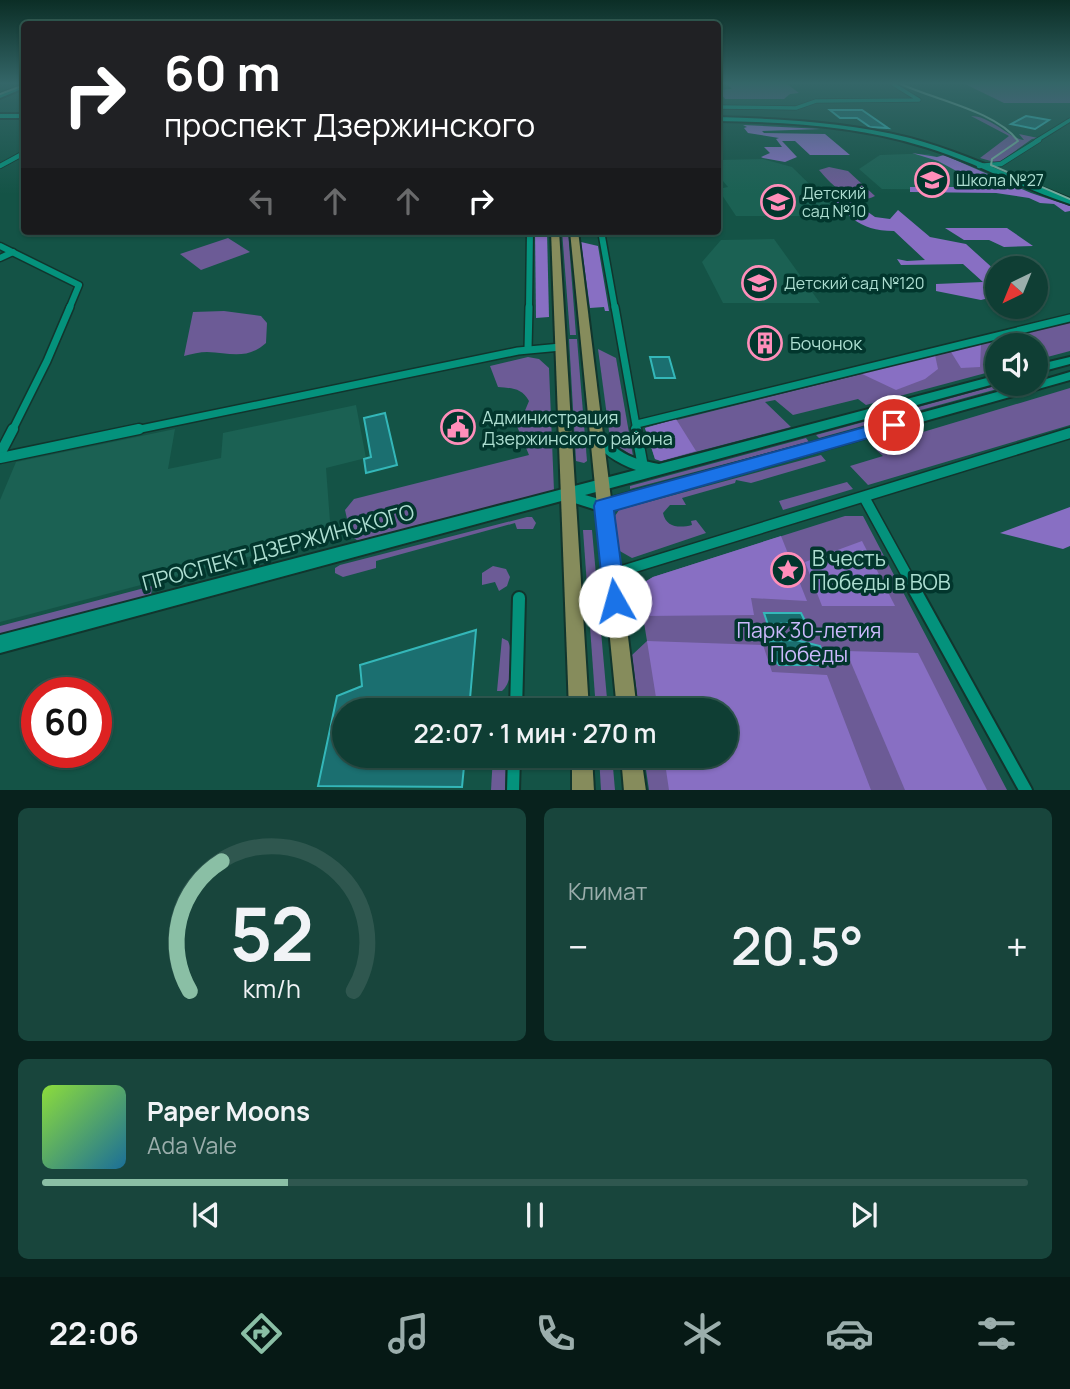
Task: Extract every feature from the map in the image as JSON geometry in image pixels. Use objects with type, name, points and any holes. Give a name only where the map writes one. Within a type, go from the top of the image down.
[{"type":"main road","points":[[555,235],[578,698]]},
{"type":"main road","points":[[574,235],[626,698]]},
{"type":"main road","name":"ПРОСПЕКТ ДЗЕРЖИНСКОГО","points":[[601,486],[663,469]]},
{"type":"main road","points":[[568,495],[603,506]]},
{"type":"main road","points":[[582,768],[583,790]]},
{"type":"main road","points":[[632,768],[635,790]]},
{"type":"street","points":[[791,121],[855,128],[911,141],[1070,202]]},
{"type":"street","points":[[979,166],[1001,164],[1069,121]]},
{"type":"street","points":[[0,166],[21,155]]},
{"type":"street","points":[[528,349],[530,235]]},
{"type":"street","points":[[602,235],[643,467]]},
{"type":"street","points":[[0,246],[74,281],[79,285],[79,289],[0,456]]},
{"type":"street","points":[[0,257],[13,252]]},
{"type":"street","points":[[636,424],[1070,318]]},
{"type":"street","points":[[0,456],[528,349],[561,347]]},
{"type":"street","points":[[1048,366],[1070,360]]},
{"type":"street","points":[[603,506],[1070,376]]},
{"type":"street","name":"ПРОСПЕКТ ДЗЕРЖИНСКОГО","points":[[663,469],[985,382]]},
{"type":"street","points":[[612,574],[1070,433]]},
{"type":"street","points":[[596,436],[606,449],[621,459],[643,467],[663,469]]},
{"type":"street","name":"ПРОСПЕКТ ДЗЕРЖИНСКОГО","points":[[0,644],[601,486]]},
{"type":"street","points":[[864,497],[1026,790]]},
{"type":"street","points":[[516,698],[519,598]]},
{"type":"street","points":[[513,790],[514,768]]},
{"type":"shaded area","points":[[743,125],[821,129],[762,131],[825,134],[850,155],[810,155],[795,141],[782,141],[797,157],[785,162],[763,158],[761,157],[770,153],[764,147],[782,147],[776,139],[779,138],[748,133],[744,128],[747,127]]},
{"type":"shaded area","points":[[912,153],[937,157],[944,155],[1031,193],[1070,206],[1070,211],[1065,212],[1054,204],[996,193],[910,192],[910,187],[986,187],[938,161]]},
{"type":"shaded area","name":"Школа №27","points":[[929,154],[1017,190],[882,189],[859,169],[880,155]]},
{"type":"shaded area","points":[[763,159],[792,167],[842,216],[736,216],[721,194],[721,188],[728,187],[721,179],[721,160]]},
{"type":"shaded area","points":[[834,188],[875,217],[890,219],[898,210],[930,237],[966,244],[985,261],[985,299],[936,291],[936,284],[983,282],[963,264],[901,265],[897,259],[925,260],[894,231],[871,228],[854,219],[824,189]]},
{"type":"shaded area","points":[[945,228],[1007,228],[1033,246],[1004,247],[989,240],[964,240]]},
{"type":"shaded area","points":[[535,235],[547,235],[549,317],[536,318]]},
{"type":"shaded area","name":"Детский сад №120","points":[[774,239],[820,303],[723,303],[702,262],[721,240]]},
{"type":"shaded area","points":[[581,242],[598,246],[609,311],[605,311],[604,307],[590,308]]},
{"type":"shaded area","points":[[981,344],[980,367],[961,368],[951,352]]},
{"type":"shaded area","points":[[935,355],[938,369],[925,379],[896,390],[860,373]]},
{"type":"shaded area","points":[[356,405],[366,458],[326,468],[331,535],[0,622],[0,500],[16,462],[175,429],[168,469],[221,458],[223,433]]},
{"type":"shaded area","points":[[676,419],[696,451],[661,461],[655,459],[645,428]]},
{"type":"shaded area","points":[[1070,507],[1070,546],[1063,549],[1000,533]]},
{"type":"shaded area","points":[[781,536],[807,601],[751,598],[754,615],[643,616],[638,586],[653,577]]},
{"type":"shaded area","points":[[862,541],[895,606],[822,606],[805,562]]},
{"type":"shaded area","points":[[647,641],[763,645],[772,672],[827,675],[871,790],[669,790],[666,768],[738,768],[738,698],[656,698]]},
{"type":"shaded area","points":[[846,651],[918,653],[987,790],[905,790]]},
{"type":"green space","points":[[980,121],[988,121],[1019,139],[1024,140],[1019,134],[1038,138],[1032,139],[998,163],[980,158],[1009,136]]},
{"type":"green space","points":[[829,167],[848,171],[875,196],[859,199],[844,193],[819,170]]},
{"type":"green space","points":[[562,235],[568,235],[576,335],[570,335]]},
{"type":"green space","points":[[228,238],[250,252],[201,270],[180,254]]},
{"type":"green space","points":[[224,311],[261,316],[267,323],[266,343],[245,354],[204,352],[184,356],[193,312]]},
{"type":"green space","points":[[1070,322],[1070,351],[1048,357],[1048,333],[1026,333]]},
{"type":"green space","points":[[569,339],[577,339],[587,461],[584,463],[576,461]]},
{"type":"green space","points":[[985,343],[985,373],[866,405],[858,399],[793,415],[775,400],[765,402],[791,427],[661,461],[655,459],[645,428]]},
{"type":"green space","points":[[598,349],[616,358],[633,456],[614,444],[609,431]]},
{"type":"green space","points":[[528,357],[539,359],[549,368],[554,491],[368,542],[361,543],[351,536],[345,510],[354,499],[529,455],[514,419],[524,413],[529,401],[520,391],[498,387],[490,366]]},
{"type":"green space","points":[[1070,388],[1070,425],[868,485],[850,466],[883,456],[873,447]]},
{"type":"green space","points":[[985,389],[985,392],[819,438],[816,435]]},
{"type":"green space","points":[[806,438],[809,442],[630,489],[630,486]]},
{"type":"green space","points":[[821,455],[826,461],[751,483],[736,480],[735,483],[682,498],[686,505],[670,505],[663,513],[667,522],[674,526],[692,525],[691,521],[696,520],[706,533],[632,558],[618,550],[615,516],[619,510]]},
{"type":"green space","points":[[847,482],[853,489],[783,510],[779,501]]},
{"type":"green space","name":"Парк 30-летия Победы","points":[[845,516],[863,516],[1007,790],[649,790],[646,768],[738,768],[738,698],[637,698],[632,655],[647,641],[638,586],[653,577]]},
{"type":"green space","points":[[532,517],[536,523],[533,529],[517,529],[515,523],[376,561],[376,568],[343,577],[335,573],[335,568],[340,565]]},
{"type":"green space","points":[[583,530],[592,530],[607,698],[595,698]]},
{"type":"green space","points":[[493,566],[506,569],[510,577],[507,586],[499,591],[495,582],[482,585],[482,573]]},
{"type":"green space","points":[[152,586],[151,596],[0,636],[0,626]]},
{"type":"green space","points":[[502,638],[508,641],[512,660],[506,687],[497,691]]},
{"type":"green space","points":[[492,768],[506,768],[505,790],[491,790]]},
{"type":"green space","points":[[600,768],[613,768],[615,790],[601,790]]},
{"type":"building","points":[[861,121],[878,121],[888,128],[870,127]]},
{"type":"building","points":[[1017,121],[1048,121],[1035,129],[1011,124]]},
{"type":"building","points":[[650,357],[669,357],[675,378],[655,378]]},
{"type":"building","points":[[385,413],[397,465],[366,473],[364,459],[371,457],[364,418]]},
{"type":"building","points":[[764,613],[801,613],[805,621],[768,625]]},
{"type":"building","points":[[476,630],[470,698],[337,698],[362,686],[360,665]]},
{"type":"building","points":[[796,640],[820,646],[827,665],[779,665],[773,658],[768,641]]},
{"type":"building","points":[[332,720],[332,768],[464,768],[462,787],[318,786]]},
{"type":"tram line","points":[[993,121],[1018,141],[992,159],[991,165],[1070,199]]},
{"type":"place","name":"Школа №27","points":[[932,180]]},
{"type":"place","name":"Детский сад №10","points":[[778,202]]},
{"type":"place","name":"Детский сад №120","points":[[759,283]]},
{"type":"place","name":"Бочонок","points":[[765,343]]},
{"type":"place","name":"Администрация Дзержинского района","points":[[458,427]]},
{"type":"place","name":"В честь Победы в ВОВ","points":[[788,570]]},
{"type":"route","points":[[615,601],[603,506],[894,425]]}]
